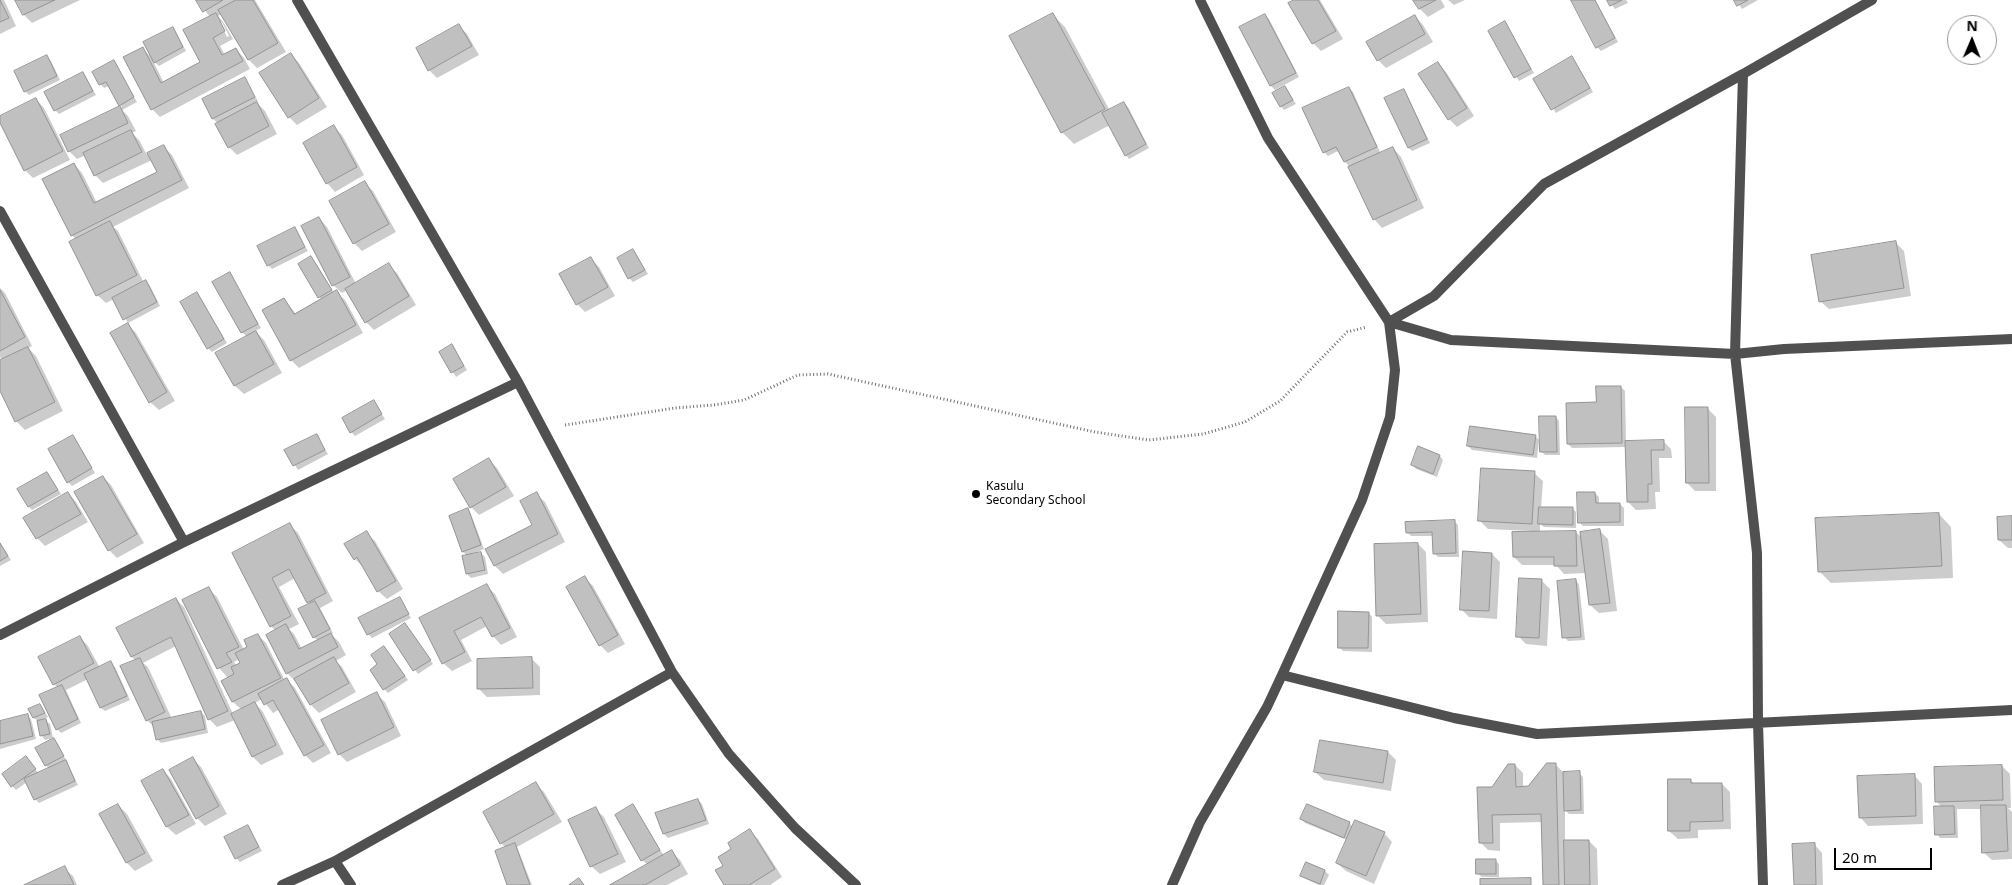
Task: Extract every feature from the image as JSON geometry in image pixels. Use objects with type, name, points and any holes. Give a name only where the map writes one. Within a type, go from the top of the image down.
[{"type":"street","points":[[297,0],[518,382],[672,672],[729,754],[795,828],[856,885]]},
{"type":"street","points":[[1172,885],[1200,822],[1267,707],[1362,500],[1390,418],[1395,370],[1389,322],[1268,138],[1200,0]]},
{"type":"street","points":[[1389,322],[1434,296],[1544,184],[1872,0]]},
{"type":"street","points":[[1743,74],[1735,354],[1757,553],[1758,723],[1763,885]]},
{"type":"street","points":[[0,211],[184,542]]},
{"type":"street","points":[[1389,322],[1452,340],[1735,354],[1784,349],[2012,339]]},
{"type":"street","points":[[0,635],[184,542],[518,382]]},
{"type":"street","points":[[282,885],[335,861],[672,672]]},
{"type":"street","points":[[1282,675],[1454,718],[1537,734],[2012,710]]},
{"type":"street","points":[[335,861],[351,885]]},
{"type":"path","points":[[542,428],[744,400],[798,375],[828,374],[1095,432],[1131,438],[1149,440],[1203,434],[1245,422],[1280,401],[1347,332],[1389,322]]},
{"type":"building","points":[[0,0],[9,18],[0,22]]},
{"type":"building","points":[[15,0],[55,0],[23,15]]},
{"type":"building","points":[[196,0],[223,0],[203,12]]},
{"type":"building","points":[[236,0],[253,0],[278,43],[248,60],[218,10]]},
{"type":"building","points":[[1294,0],[1318,0],[1336,31],[1312,44],[1288,3]]},
{"type":"building","points":[[1413,0],[1436,0],[1419,9]]},
{"type":"building","points":[[1571,0],[1595,0],[1615,38],[1596,48]]},
{"type":"building","points":[[1607,0],[1622,0],[1610,6]]},
{"type":"building","points":[[1734,0],[1748,0],[1737,6]]},
{"type":"building","points":[[216,13],[225,31],[213,38],[222,55],[236,48],[243,61],[151,110],[123,57],[143,47],[161,83],[200,62],[183,30]]},
{"type":"building","points":[[1053,13],[1105,109],[1061,133],[1009,36]]},
{"type":"building","points":[[1265,14],[1296,73],[1270,86],[1239,27]]},
{"type":"building","points":[[1415,15],[1425,34],[1377,61],[1366,42]]},
{"type":"building","points":[[1505,21],[1531,69],[1514,78],[1488,31]]},
{"type":"building","points":[[459,24],[472,46],[428,71],[416,48]]},
{"type":"building","points":[[173,27],[183,47],[154,63],[143,42]]},
{"type":"building","points":[[291,53],[319,98],[288,118],[259,73]]},
{"type":"building","points":[[47,55],[57,76],[24,92],[14,71]]},
{"type":"building","points":[[1572,56],[1590,88],[1551,110],[1533,79]]},
{"type":"building","points":[[114,60],[134,97],[119,106],[106,82],[99,85],[92,72]]},
{"type":"building","points":[[1438,62],[1467,108],[1448,120],[1418,74]]},
{"type":"building","points":[[83,72],[93,91],[54,111],[44,92]]},
{"type":"building","points":[[245,77],[255,97],[212,119],[202,99]]},
{"type":"building","points":[[1285,86],[1293,100],[1280,107],[1272,93]]},
{"type":"building","points":[[1349,87],[1377,147],[1344,162],[1336,147],[1323,153],[1302,108]]},
{"type":"building","points":[[1404,89],[1427,139],[1408,148],[1384,98]]},
{"type":"building","points":[[36,98],[63,151],[24,171],[0,123],[0,116]]},
{"type":"building","points":[[257,102],[269,126],[228,148],[215,124]]},
{"type":"building","points":[[1124,102],[1146,144],[1125,156],[1102,113]]},
{"type":"building","points":[[120,106],[128,123],[68,152],[60,135]]},
{"type":"building","points":[[334,125],[357,167],[326,184],[303,143]]},
{"type":"building","points":[[131,130],[142,152],[94,176],[83,153]]},
{"type":"building","points":[[164,145],[182,180],[71,236],[42,179],[74,163],[94,203],[157,172],[147,153]]},
{"type":"building","points":[[1393,147],[1417,200],[1373,220],[1348,167]]},
{"type":"building","points":[[365,181],[389,224],[353,244],[329,201]]},
{"type":"building","points":[[319,217],[350,277],[332,286],[301,226]]},
{"type":"building","points":[[110,221],[137,275],[96,296],[69,242]]},
{"type":"building","points":[[295,227],[305,247],[267,266],[257,246]]},
{"type":"building","points":[[1896,241],[1904,288],[1819,302],[1811,255]]},
{"type":"building","points":[[633,249],[645,270],[628,279],[617,258]]},
{"type":"building","points":[[311,256],[332,290],[318,298],[298,264]]},
{"type":"building","points":[[591,257],[608,287],[576,305],[559,274]]},
{"type":"building","points":[[389,263],[409,296],[365,323],[345,289]]},
{"type":"building","points":[[230,272],[258,324],[241,333],[212,282]]},
{"type":"building","points":[[146,280],[157,302],[123,320],[112,298]]},
{"type":"building","points":[[0,290],[25,337],[0,351]]},
{"type":"building","points":[[337,290],[356,325],[290,361],[262,310],[284,298],[294,314]]},
{"type":"building","points":[[197,292],[224,339],[207,349],[180,302]]},
{"type":"building","points":[[128,323],[167,392],[149,403],[110,333]]},
{"type":"building","points":[[256,331],[274,364],[234,386],[215,353]]},
{"type":"building","points":[[452,344],[464,366],[451,373],[439,352]]},
{"type":"building","points":[[28,347],[55,402],[15,422],[0,391],[0,360]]},
{"type":"building","points":[[1596,386],[1621,386],[1622,443],[1567,444],[1566,403],[1596,402]]},
{"type":"building","points":[[374,400],[382,414],[350,433],[342,418]]},
{"type":"building","points":[[1685,407],[1708,407],[1709,483],[1686,483]]},
{"type":"building","points":[[1539,416],[1556,416],[1557,452],[1540,452]]},
{"type":"building","points":[[1470,426],[1536,435],[1533,455],[1467,446]]},
{"type":"building","points":[[317,434],[325,450],[293,466],[284,450]]},
{"type":"building","points":[[73,435],[92,468],[67,483],[48,449]]},
{"type":"building","points":[[1664,440],[1664,450],[1651,450],[1652,484],[1648,484],[1648,502],[1627,502],[1625,441]]},
{"type":"building","points":[[1418,446],[1440,455],[1433,474],[1411,465]]},
{"type":"building","points":[[489,458],[506,487],[470,508],[453,479]]},
{"type":"building","points":[[1481,468],[1535,471],[1532,524],[1478,521]]},
{"type":"building","points":[[47,472],[58,490],[28,507],[17,489]]},
{"type":"building","points":[[103,476],[137,534],[108,551],[74,492]]},
{"type":"building","points":[[68,492],[81,514],[36,539],[23,518]]},
{"type":"building","points":[[537,492],[558,534],[494,566],[485,549],[532,525],[520,501]]},
{"type":"building","points":[[1577,492],[1595,492],[1596,503],[1620,503],[1620,522],[1578,523]]},
{"type":"building","points":[[1539,507],[1573,507],[1573,525],[1538,524]]},
{"type":"building","points":[[468,508],[481,545],[462,552],[449,516]]},
{"type":"building","points":[[1939,513],[1942,566],[1818,572],[1815,518]]},
{"type":"building","points":[[2012,516],[2012,540],[1998,540],[1997,517]]},
{"type":"building","points":[[1455,520],[1456,553],[1433,554],[1432,532],[1406,533],[1405,522]]},
{"type":"building","points":[[290,523],[326,593],[307,603],[289,569],[272,578],[291,616],[270,627],[232,553]]},
{"type":"building","points":[[1600,529],[1610,603],[1589,605],[1580,532]]},
{"type":"building","points":[[367,531],[396,581],[377,592],[357,557],[354,560],[344,544]]},
{"type":"building","points":[[1576,531],[1577,566],[1554,566],[1554,557],[1513,557],[1512,532]]},
{"type":"building","points":[[0,543],[8,556],[0,561]]},
{"type":"building","points":[[1418,543],[1421,614],[1376,616],[1374,544]]},
{"type":"building","points":[[1463,551],[1492,553],[1489,611],[1460,610]]},
{"type":"building","points":[[481,552],[485,570],[466,574],[462,556]]},
{"type":"building","points":[[585,576],[618,635],[599,646],[566,587]]},
{"type":"building","points":[[1519,578],[1542,579],[1539,638],[1516,637]]},
{"type":"building","points":[[1576,579],[1581,637],[1562,638],[1557,581]]},
{"type":"building","points":[[487,584],[510,628],[492,637],[481,617],[454,631],[465,652],[442,664],[419,618]]},
{"type":"building","points":[[209,587],[239,647],[226,653],[232,662],[217,669],[182,600]]},
{"type":"building","points":[[400,597],[409,614],[367,635],[358,618]]},
{"type":"building","points":[[176,598],[228,711],[208,720],[171,637],[131,657],[116,628]]},
{"type":"building","points":[[315,601],[330,629],[313,638],[298,609]]},
{"type":"building","points":[[1338,611],[1369,612],[1368,648],[1338,648]]},
{"type":"building","points":[[405,623],[431,660],[413,671],[389,634]]},
{"type":"building","points":[[286,624],[299,649],[331,633],[338,647],[286,674],[266,635]]},
{"type":"building","points":[[258,634],[281,678],[232,702],[221,681],[234,674],[231,667],[240,663],[235,653],[247,647],[244,640]]},
{"type":"building","points":[[80,636],[94,663],[53,685],[38,657]]},
{"type":"building","points":[[384,646],[405,676],[383,690],[370,670],[377,664],[371,655]]},
{"type":"building","points":[[334,657],[349,683],[310,705],[294,679]]},
{"type":"building","points":[[532,657],[533,688],[477,689],[477,659]]},
{"type":"building","points":[[140,658],[165,712],[146,721],[120,666]]},
{"type":"building","points":[[111,661],[127,696],[100,708],[84,674]]},
{"type":"building","points":[[287,678],[324,745],[304,756],[273,700],[264,705],[258,694]]},
{"type":"building","points":[[62,685],[78,719],[56,730],[39,695]]},
{"type":"building","points":[[377,692],[394,727],[338,755],[321,720]]},
{"type":"building","points":[[255,702],[276,745],[252,757],[231,714]]},
{"type":"building","points":[[40,704],[45,713],[33,718],[28,709]]},
{"type":"building","points":[[201,711],[205,729],[156,740],[152,722]]},
{"type":"building","points":[[28,714],[33,736],[0,744],[0,721]]},
{"type":"building","points":[[46,719],[50,734],[40,736],[37,721]]},
{"type":"building","points":[[54,738],[64,756],[45,766],[35,748]]},
{"type":"building","points":[[1320,740],[1388,751],[1383,783],[1314,772]]},
{"type":"building","points":[[26,756],[36,769],[11,787],[2,774]]},
{"type":"building","points":[[193,757],[219,806],[196,819],[169,770]]},
{"type":"building","points":[[66,760],[75,781],[34,800],[24,779]]},
{"type":"building","points":[[1547,763],[1556,763],[1559,885],[1543,885],[1541,814],[1492,815],[1493,843],[1479,843],[1477,787],[1492,787],[1508,764],[1515,764],[1516,787],[1528,786]]},
{"type":"building","points":[[2002,765],[2003,800],[1935,802],[1934,767]]},
{"type":"building","points":[[163,769],[189,815],[166,827],[141,781]]},
{"type":"building","points":[[1580,771],[1581,810],[1564,811],[1563,772]]},
{"type":"building","points":[[1915,774],[1916,816],[1859,818],[1857,776]]},
{"type":"building","points":[[1668,779],[1691,779],[1691,783],[1722,783],[1723,821],[1690,822],[1690,831],[1668,831]]},
{"type":"building","points":[[536,782],[554,814],[500,844],[483,812]]},
{"type":"building","points":[[698,799],[706,820],[663,834],[655,813]]},
{"type":"building","points":[[118,804],[145,853],[126,863],[99,814]]},
{"type":"building","points":[[633,804],[660,850],[641,861],[615,815]]},
{"type":"building","points":[[1307,804],[1350,822],[1344,838],[1300,819]]},
{"type":"building","points":[[1981,805],[2006,805],[2008,851],[1982,853]]},
{"type":"building","points":[[1934,806],[1954,806],[1955,834],[1935,835]]},
{"type":"building","points":[[596,807],[618,854],[590,867],[568,820]]},
{"type":"building","points":[[1355,820],[1385,832],[1366,876],[1336,863]]},
{"type":"building","points":[[248,825],[259,847],[235,859],[224,837]]},
{"type":"building","points":[[750,829],[775,869],[749,885],[724,885],[715,870],[723,866],[718,857],[731,849],[728,843]]},
{"type":"building","points":[[1564,840],[1589,840],[1590,885],[1565,885]]},
{"type":"building","points":[[515,843],[530,885],[507,885],[495,851]]},
{"type":"building","points":[[1815,843],[1816,885],[1794,885],[1792,844]]},
{"type":"building","points":[[672,850],[680,865],[645,885],[610,885]]},
{"type":"building","points":[[1476,859],[1496,859],[1496,874],[1476,874]]},
{"type":"building","points":[[1306,862],[1325,870],[1320,884],[1300,876]]},
{"type":"building","points":[[65,866],[74,885],[24,885]]},
{"type":"building","points":[[579,878],[584,885],[569,885]]},
{"type":"building","points":[[1531,878],[1531,885],[1480,885],[1480,879]]},
{"type":"place","name":"Kasulu Secondary School","points":[[976,494]]}]
